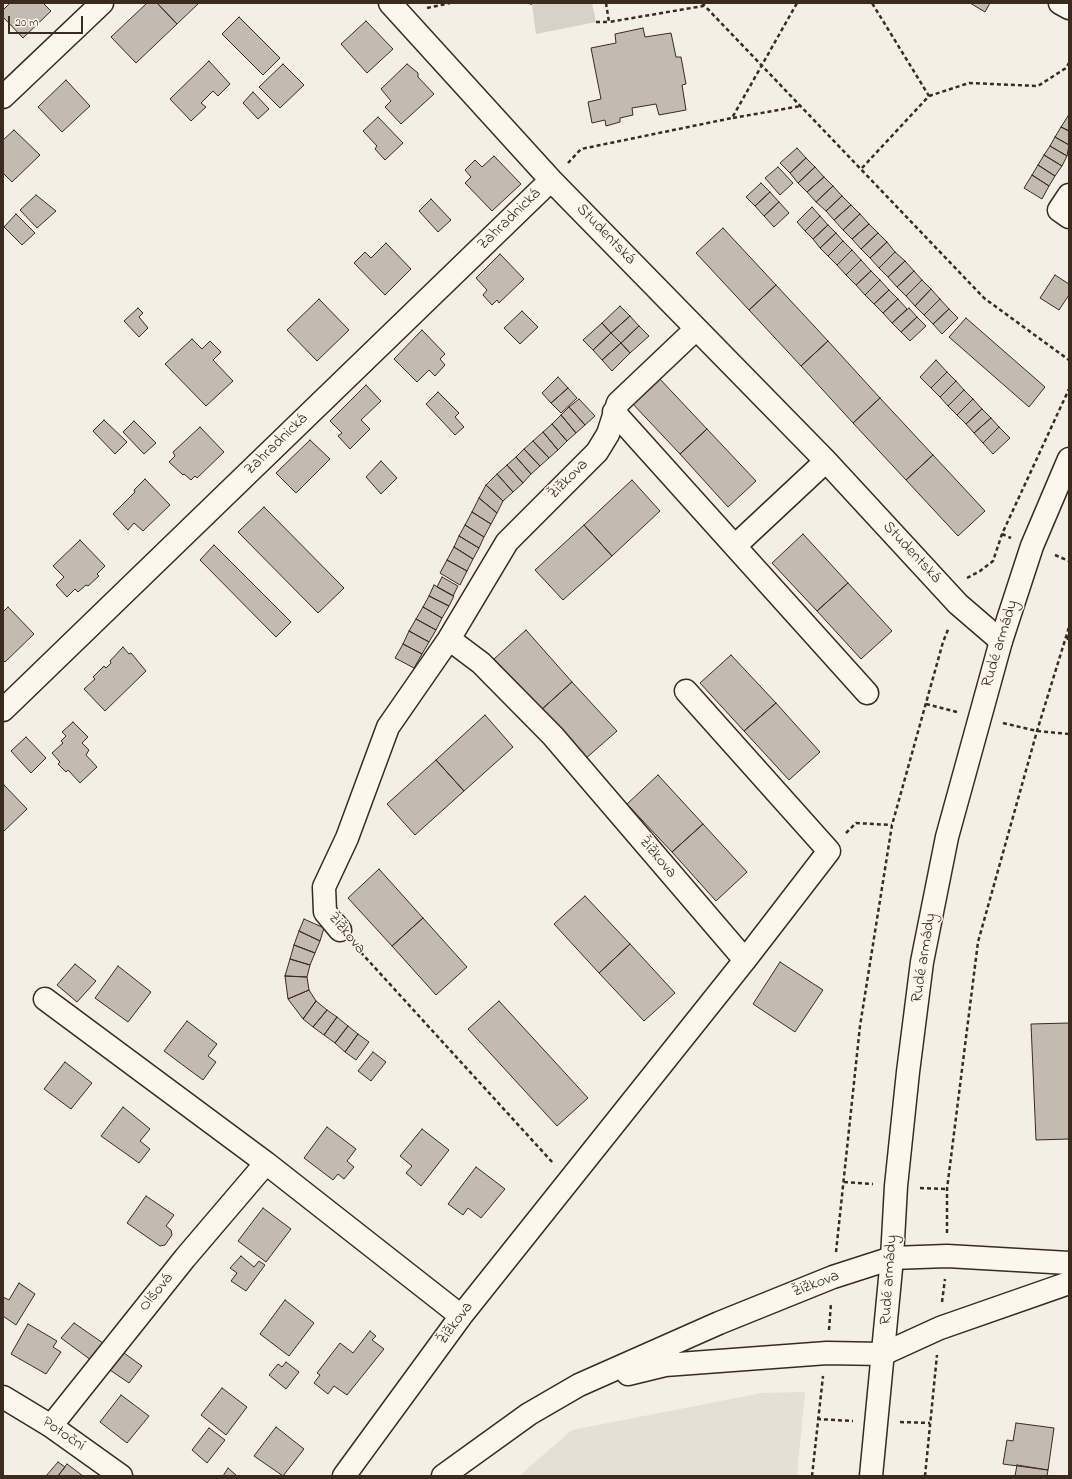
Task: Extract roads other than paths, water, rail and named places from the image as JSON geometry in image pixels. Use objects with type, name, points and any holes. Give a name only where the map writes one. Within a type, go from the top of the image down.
[{"type":"street","points":[[3,97],[102,3]]},
{"type":"street","name":"Studentská","points":[[390,3],[551,180],[826,461],[958,604],[1000,641]]},
{"type":"street","points":[[1060,3],[1069,8]]},
{"type":"street","name":"Zahradnická","points":[[3,710],[551,180]]},
{"type":"street","points":[[1069,195],[1060,210],[1069,216]]},
{"type":"street","name":"Žižkova","points":[[340,930],[325,912],[324,887],[347,838],[388,727],[449,639],[507,542],[597,452],[608,434],[618,403],[696,329]]},
{"type":"street","points":[[614,412],[867,693]]},
{"type":"street","name":"Rudé armády","points":[[871,1476],[892,1258],[896,1186],[922,962],[947,836],[1000,641],[1032,546],[1069,459]]},
{"type":"street","points":[[735,546],[826,461]]},
{"type":"street","name":"Žižkova","points":[[449,639],[482,663],[553,736],[745,960]]},
{"type":"street","name":"Žižkova","points":[[344,1476],[461,1316],[745,960],[829,851],[686,692]]},
{"type":"street","points":[[45,999],[266,1163],[461,1316]]},
{"type":"street","name":"Olšová","points":[[51,1426],[185,1258],[266,1163]]},
{"type":"street","name":"Žižkova","points":[[442,1476],[529,1414],[578,1385],[719,1323],[833,1277],[892,1258],[947,1256],[1069,1263]]},
{"type":"street","name":"Žižkova","points":[[578,1385],[665,1365],[827,1353],[883,1354],[940,1328],[1069,1283]]},
{"type":"street","name":"Potoční","points":[[3,1397],[51,1426],[122,1476]]}]
